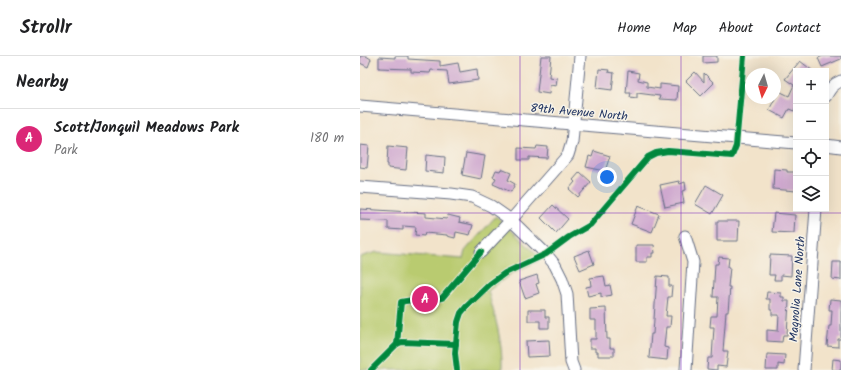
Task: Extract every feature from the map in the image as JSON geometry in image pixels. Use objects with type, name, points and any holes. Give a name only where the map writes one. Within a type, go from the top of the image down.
[{"type":"street","points":[[481,252],[568,155],[572,142],[580,56]]},
{"type":"street","points":[[829,90],[836,83],[841,81]]},
{"type":"street","name":"89th Avenue North","points":[[360,106],[793,143]]},
{"type":"street","points":[[829,145],[841,147]]},
{"type":"street","points":[[360,187],[472,197],[491,206],[511,220],[555,264],[562,279],[567,294],[571,362],[574,370]]},
{"type":"street","name":"Magnolia Lane North","points":[[804,370],[816,212]]},
{"type":"street","points":[[685,236],[693,262],[686,370]]},
{"type":"green space","points":[[496,216],[542,259],[512,273],[488,291],[500,340],[502,370],[360,370],[360,257],[377,252],[463,259],[465,251]]},
{"type":"building","points":[[360,56],[366,56],[371,59],[368,67],[360,63]]},
{"type":"building","points":[[395,56],[408,56],[408,59],[440,61],[440,66],[458,63],[460,72],[477,69],[478,80],[449,84],[447,71],[431,70],[430,73],[411,72],[411,69],[379,68],[379,57],[395,58]]},
{"type":"building","points":[[541,56],[551,56],[549,77],[557,78],[556,86],[550,85],[549,94],[537,92]]},
{"type":"building","points":[[703,56],[717,56],[717,62],[703,63]]},
{"type":"building","points":[[823,56],[841,56],[841,59],[822,67],[818,58]]},
{"type":"building","points":[[800,61],[809,68],[794,68]]},
{"type":"building","points":[[599,69],[609,70],[608,72],[614,73],[612,90],[597,88]]},
{"type":"building","points":[[793,69],[793,84],[785,79]]},
{"type":"building","points":[[628,71],[639,73],[638,80],[647,82],[647,87],[660,89],[660,84],[678,86],[677,100],[659,99],[660,96],[637,93],[637,98],[630,97],[631,93],[626,93]]},
{"type":"building","points":[[695,72],[704,82],[704,73],[714,83],[701,96],[686,81]]},
{"type":"building","points":[[793,87],[793,111],[789,109],[784,118],[769,110],[772,104],[781,104],[781,92],[789,96]]},
{"type":"building","points":[[360,145],[369,146],[367,168],[360,167]]},
{"type":"building","points":[[388,146],[408,148],[406,170],[388,168]]},
{"type":"building","points":[[537,146],[548,147],[547,158],[529,157],[529,160],[518,160],[518,148],[536,149]]},
{"type":"building","points":[[594,151],[610,156],[605,171],[586,167],[589,156],[592,157]]},
{"type":"building","points":[[466,153],[485,156],[481,179],[462,175]]},
{"type":"building","points":[[426,155],[445,157],[444,173],[425,171]]},
{"type":"building","points":[[501,169],[511,173],[508,180],[515,184],[511,192],[493,184],[496,178],[493,177],[496,170],[500,171]]},
{"type":"building","points":[[774,169],[793,172],[793,191],[773,189]]},
{"type":"building","points":[[580,172],[591,182],[578,197],[569,189],[575,182],[573,180]]},
{"type":"building","points":[[679,181],[680,184],[685,182],[686,190],[682,191],[684,203],[665,207],[660,185]]},
{"type":"building","points":[[706,185],[723,195],[712,214],[695,204]]},
{"type":"building","points":[[553,205],[568,219],[556,233],[541,218]]},
{"type":"building","points":[[638,206],[659,214],[652,232],[631,224]]},
{"type":"building","points":[[360,209],[426,213],[426,217],[447,219],[448,215],[460,218],[459,222],[473,225],[470,235],[456,232],[455,238],[447,235],[425,233],[424,236],[415,235],[416,227],[403,226],[403,230],[388,229],[388,221],[360,220]]},
{"type":"building","points":[[774,213],[795,215],[794,233],[772,232]]},
{"type":"building","points":[[717,221],[739,221],[738,241],[717,241]]},
{"type":"building","points":[[636,245],[654,245],[655,253],[652,253],[652,257],[647,257],[647,262],[636,262]]},
{"type":"building","points":[[589,250],[594,264],[580,270],[574,256]]},
{"type":"building","points":[[770,255],[792,256],[791,276],[781,275],[781,280],[774,280],[775,275],[769,275]]},
{"type":"building","points":[[719,257],[729,258],[728,267],[730,267],[728,287],[730,287],[728,312],[726,312],[723,351],[728,351],[726,367],[717,366],[717,370],[707,369],[708,358],[712,358],[714,327],[710,327],[711,316],[717,316],[718,297],[713,297],[715,264],[718,264]]},
{"type":"building","points":[[833,262],[841,262],[841,280],[832,279]]},
{"type":"building","points":[[537,275],[539,283],[536,284],[539,293],[525,298],[519,281]]},
{"type":"building","points":[[604,276],[606,286],[610,285],[612,295],[601,297],[601,293],[588,296],[586,287],[591,286],[590,278]]},
{"type":"building","points":[[657,276],[669,277],[669,286],[672,286],[671,297],[668,297],[666,316],[671,316],[670,327],[666,327],[664,347],[668,348],[667,360],[649,358],[651,334],[653,334]]},
{"type":"building","points":[[767,292],[781,293],[781,297],[784,297],[784,301],[789,301],[787,335],[783,335],[782,342],[767,341],[767,330],[778,331],[779,315],[772,315],[772,310],[770,310],[770,299],[766,299]]},
{"type":"building","points":[[830,299],[841,300],[841,339],[838,339],[838,347],[827,346],[829,326],[831,326],[832,310],[829,310]]},
{"type":"building","points":[[606,308],[607,339],[610,339],[610,348],[614,348],[614,356],[598,356],[598,352],[595,352],[595,348],[590,348],[590,339],[596,339],[596,320],[590,320],[590,309]]},
{"type":"building","points":[[528,310],[545,310],[545,317],[549,317],[549,328],[540,328],[540,321],[528,321]]},
{"type":"building","points":[[549,340],[550,356],[527,357],[526,341]]},
{"type":"building","points":[[767,354],[785,355],[784,365],[778,364],[778,370],[766,370]]},
{"type":"building","points":[[833,359],[841,360],[841,370],[832,370]]},
{"type":"cycle path","points":[[457,370],[455,353],[458,322],[461,313],[466,307],[490,284],[505,273],[546,254],[569,237],[590,225],[648,157],[656,153],[668,151],[732,156],[736,146],[744,56]]},
{"type":"cycle path","points":[[397,344],[401,302],[442,298],[481,252]]},
{"type":"cycle path","points":[[371,370],[397,344],[402,342],[456,344]]},
{"type":"place","name":"Scott/Jonquil Meadows Park","points":[[425,299]]}]
